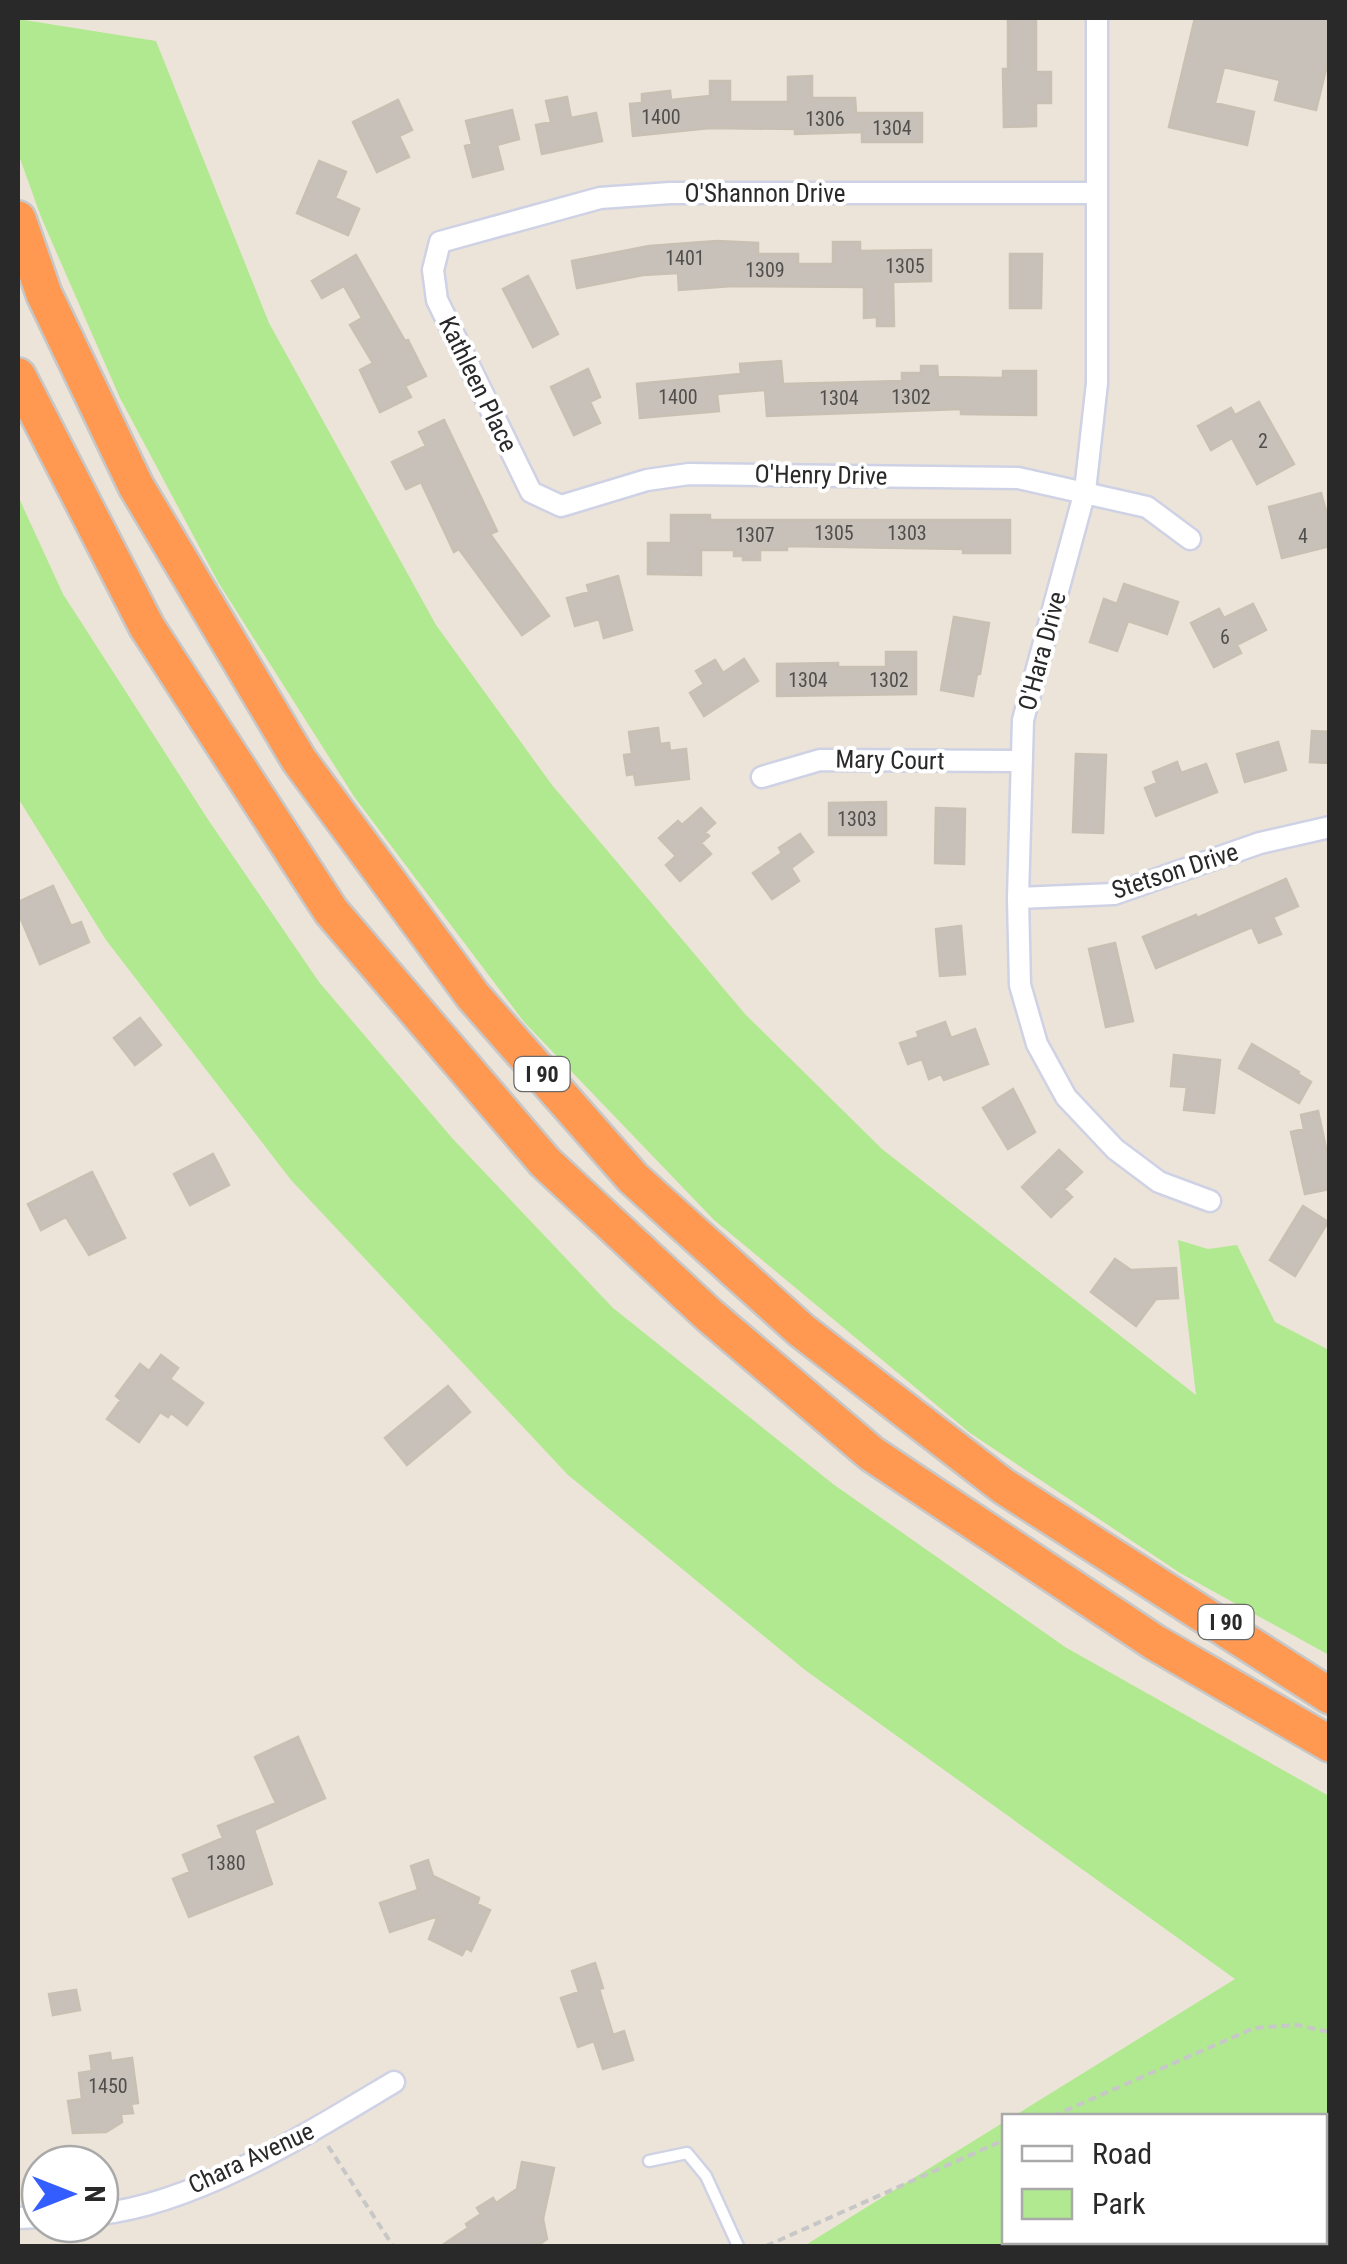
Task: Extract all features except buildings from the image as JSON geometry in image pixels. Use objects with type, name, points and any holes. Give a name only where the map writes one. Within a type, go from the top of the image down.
[{"type":"highway","name":"I 90","points":[[18,219],[44,294],[146,503],[299,760],[473,996],[633,1178],[801,1330],[1003,1486],[1330,1696]]},
{"type":"highway","name":"I 90","points":[[18,376],[147,627],[331,910],[545,1162],[709,1315],[872,1454],[1154,1642],[1330,1744]]},
{"type":"highway","name":"I 90","points":[[1122,1565],[1330,1678]]},
{"type":"street","name":"O'Hara Drive","points":[[1097,18],[1097,383],[1085,491],[1023,720],[1020,985],[1037,1044],[1066,1097],[1115,1149],[1159,1182],[1210,1202]]},
{"type":"street","name":"O'Shannon Drive","points":[[440,242],[600,198],[670,193],[1096,193]]},
{"type":"street","name":"Kathleen Place","points":[[440,242],[433,270],[437,300],[531,492],[561,506]]},
{"type":"street","name":"O'Henry Drive","points":[[561,506],[647,480],[688,474],[1018,478],[1147,507],[1190,539]]},
{"type":"street","name":"Mary Court","points":[[762,777],[820,760],[1020,761]]},
{"type":"street","name":"Stetson Drive","points":[[1018,898],[1114,894],[1260,843],[1330,827]]},
{"type":"street","name":"Chara Avenue","points":[[120,2212],[204,2183],[316,2128],[394,2082]]},
{"type":"lane","points":[[648,2161],[687,2153],[706,2176],[738,2246]]},
{"type":"path","points":[[1058,2114],[1254,2028],[1296,2025],[1330,2032]]},
{"type":"path","points":[[316,2128],[393,2246]]},
{"type":"path","points":[[766,2246],[1002,2141]]},
{"type":"green space","points":[[18,19],[156,41],[269,323],[436,625],[552,785],[745,1014],[882,1149],[1196,1395],[1178,1240],[1208,1249],[1237,1245],[1275,1322],[1329,1350],[1329,1655],[1180,1573],[970,1433],[714,1220],[524,1022],[355,798],[218,582],[120,398],[41,217],[18,153]]},
{"type":"green space","points":[[18,496],[63,594],[209,821],[319,982],[452,1138],[613,1308],[833,1484],[1065,1647],[1329,1796],[1329,2246],[804,2246],[1002,2123],[1002,2244],[1327,2244],[1327,2114],[1017,2114],[1235,1979],[805,1670],[568,1475],[291,1180],[106,940],[18,798]]},
{"type":"waterway","points":[[1085,2246],[1094,2244]]}]
